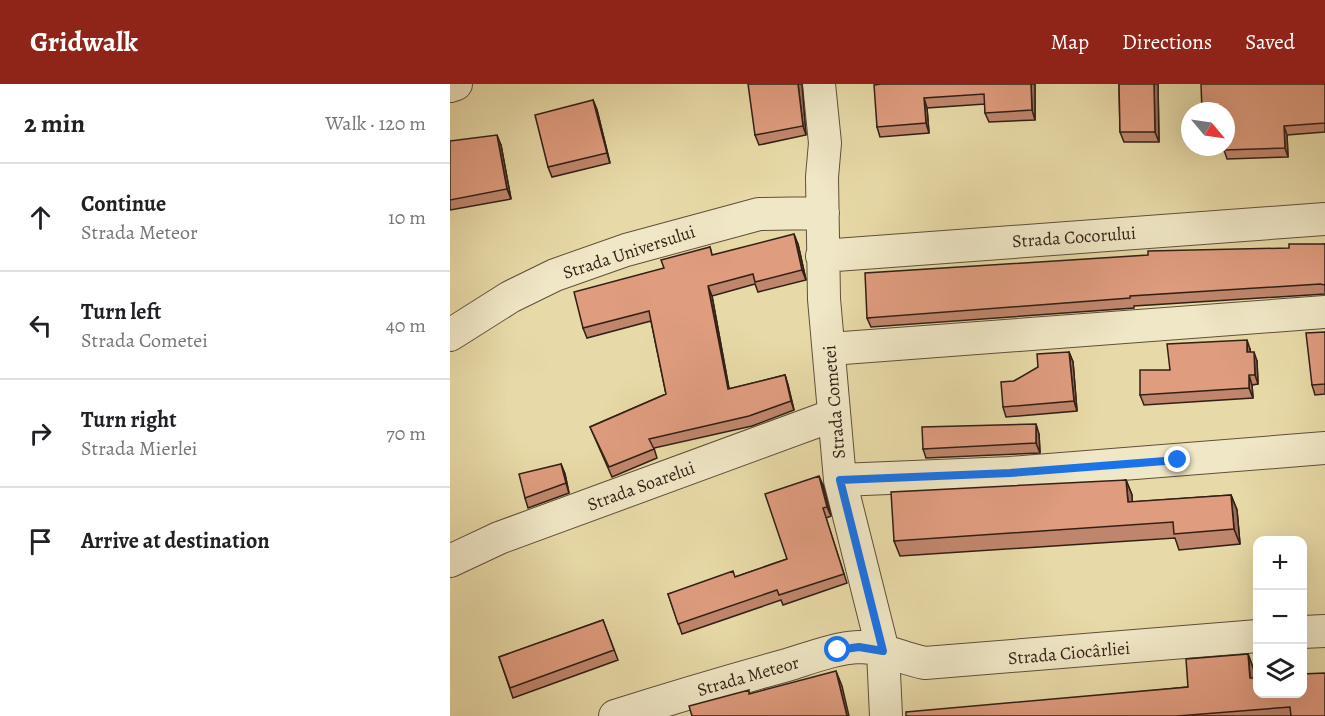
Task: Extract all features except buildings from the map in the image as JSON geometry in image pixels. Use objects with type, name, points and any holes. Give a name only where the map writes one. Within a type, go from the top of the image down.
[{"type":"street","points":[[450,86],[456,84]]},
{"type":"street","name":"Strada Cometei","points":[[819,84],[825,143],[822,256],[840,480],[883,651],[886,716]]},
{"type":"street","name":"Strada Universului","points":[[450,335],[528,288],[626,250],[759,214],[823,213]]},
{"type":"street","name":"Strada Cocorului","points":[[822,256],[1325,219]]},
{"type":"street","points":[[830,349],[1325,312]]},
{"type":"street","name":"Strada Soarelui","points":[[450,561],[509,534],[834,415]]},
{"type":"street","points":[[840,480],[1010,473],[1325,448]]},
{"type":"street","points":[[1307,633],[1325,631]]},
{"type":"street","name":"Strada Ciocârliei","points":[[883,651],[904,659],[925,663],[1253,636]]},
{"type":"street","name":"Strada Meteor","points":[[615,716],[838,650],[859,647],[883,651]]},
{"type":"route","points":[[838,650],[859,647],[883,651],[840,480],[1010,473],[1178,460]]}]
